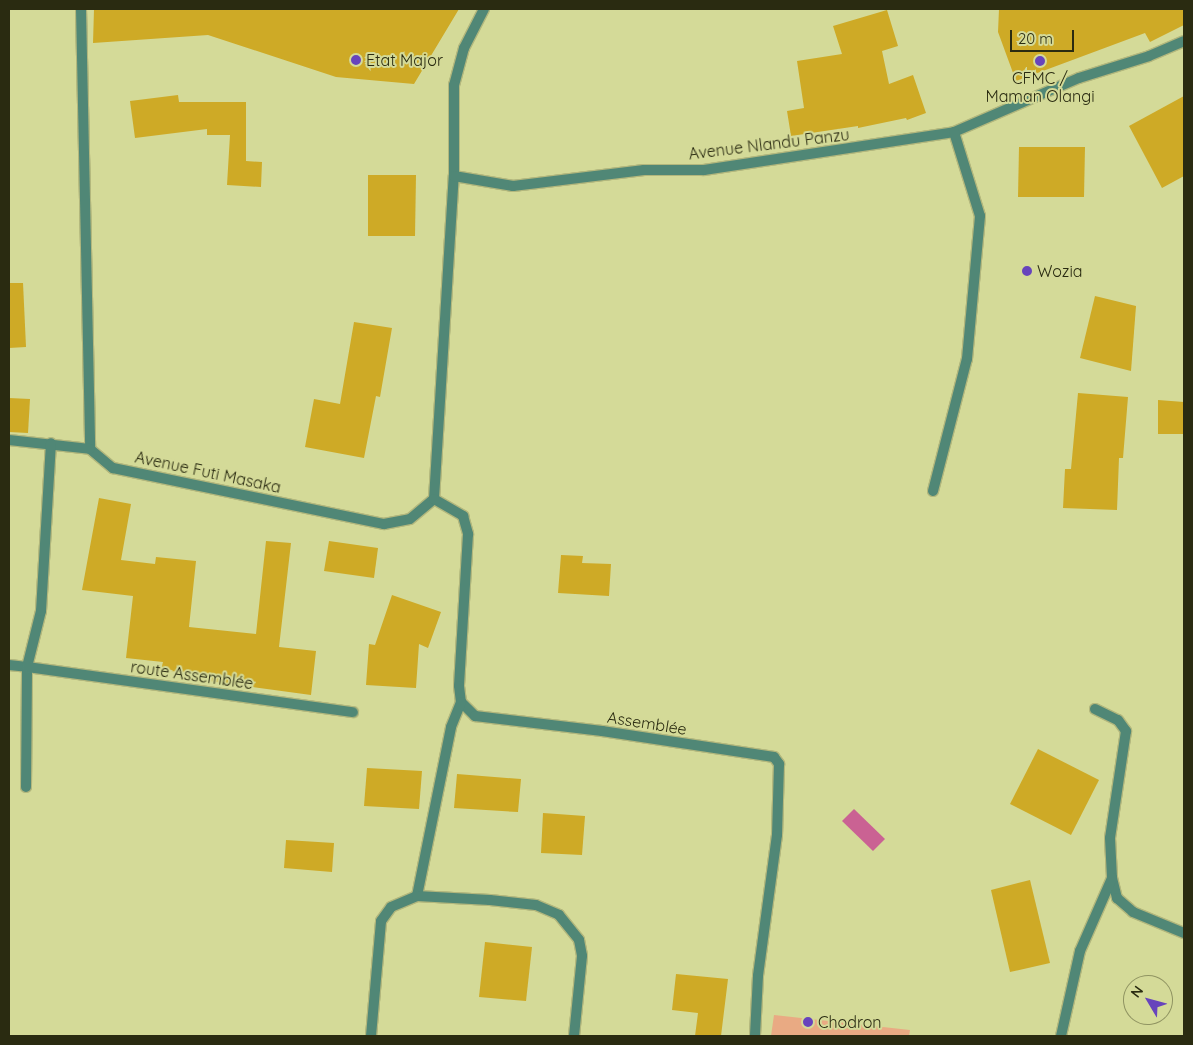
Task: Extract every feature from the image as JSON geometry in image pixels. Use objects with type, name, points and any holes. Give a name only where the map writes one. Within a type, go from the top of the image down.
[{"type":"street","points":[[9,440],[50,443],[90,449],[81,9]]},
{"type":"street","points":[[417,896],[450,734],[461,702],[459,686],[468,534],[463,516],[434,499],[454,176],[454,85],[464,48],[484,9]]},
{"type":"street","name":"Avenue Nlandu Panzu","points":[[454,176],[513,186],[644,170],[704,170],[954,132],[1079,78],[1149,56],[1184,41]]},
{"type":"street","points":[[933,491],[967,358],[980,216],[954,132]]},
{"type":"street","points":[[26,787],[27,667],[41,611],[50,443]]},
{"type":"street","name":"Avenue Futi Masaka","points":[[90,449],[113,468],[384,524],[410,519],[434,499]]},
{"type":"street","name":"route Assemblée","points":[[9,665],[353,712]]},
{"type":"street","name":"Assemblée","points":[[461,702],[475,716],[602,731],[774,757],[779,764],[776,835],[758,976],[755,1036]]},
{"type":"street","points":[[1095,710],[1118,720],[1126,731],[1110,838],[1112,878],[1117,898],[1133,912],[1184,933]]},
{"type":"street","points":[[1061,1036],[1080,951],[1112,878]]},
{"type":"street","points":[[371,1036],[381,921],[391,907],[417,896],[490,900],[536,905],[559,915],[579,940],[582,956],[574,1036]]},
{"type":"shaded area","points":[[854,809],[885,839],[873,851],[842,821]]},
{"type":"shaded area","name":"Chodron","points":[[774,1015],[910,1030],[909,1036],[771,1036]]},
{"type":"building","name":"Etat Major","points":[[94,9],[459,9],[414,84],[336,77],[208,35],[93,43]]},
{"type":"building","name":"CFMC / Maman Olangi","points":[[999,9],[1184,9],[1184,25],[1150,42],[1145,33],[1016,81],[998,32]]},
{"type":"building","points":[[887,10],[898,46],[882,51],[889,84],[913,75],[926,113],[907,120],[906,118],[858,128],[858,126],[791,136],[787,111],[804,108],[797,61],[842,54],[833,26]]},
{"type":"building","points":[[178,95],[179,102],[246,102],[246,161],[262,162],[261,187],[227,185],[230,135],[207,135],[207,129],[135,138],[130,101]]},
{"type":"building","points":[[1184,96],[1184,176],[1162,188],[1129,126]]},
{"type":"building","points":[[1019,147],[1085,147],[1084,197],[1018,197]]},
{"type":"building","points":[[368,175],[416,175],[415,236],[368,236]]},
{"type":"building","points":[[9,283],[23,283],[26,347],[9,348]]},
{"type":"building","points":[[1095,296],[1136,306],[1131,371],[1080,358]]},
{"type":"building","points":[[354,322],[392,328],[380,397],[376,396],[364,458],[305,447],[314,399],[340,404]]},
{"type":"building","points":[[1078,393],[1128,397],[1123,458],[1119,458],[1117,510],[1063,508],[1065,469],[1071,469]]},
{"type":"building","points":[[9,398],[30,399],[28,433],[9,432]]},
{"type":"building","points":[[1158,400],[1184,402],[1184,434],[1158,434]]},
{"type":"building","points":[[99,498],[131,504],[121,560],[155,564],[156,557],[196,561],[189,627],[256,634],[266,541],[291,543],[279,647],[316,651],[311,695],[209,681],[209,675],[161,670],[163,662],[126,658],[133,596],[82,590]]},
{"type":"building","points":[[329,541],[378,548],[374,578],[324,571]]},
{"type":"building","points":[[561,555],[583,556],[582,563],[611,564],[609,596],[558,593]]},
{"type":"building","points":[[392,595],[441,612],[428,648],[419,644],[416,688],[366,685],[369,644],[375,645]]},
{"type":"building","points":[[1038,749],[1099,780],[1071,835],[1010,804]]},
{"type":"building","points":[[367,768],[422,771],[419,809],[364,806]]},
{"type":"building","points":[[457,774],[521,779],[518,812],[454,808]]},
{"type":"building","points":[[543,813],[585,816],[582,855],[541,853]]},
{"type":"building","points":[[286,840],[334,843],[332,872],[284,868]]},
{"type":"building","points":[[1030,880],[1050,963],[1010,972],[991,890]]},
{"type":"building","points":[[485,942],[532,947],[526,1001],[479,997]]},
{"type":"building","points":[[676,974],[728,979],[721,1036],[695,1036],[698,1013],[672,1010]]},
{"type":"place","name":"Etat Major","points":[[356,60]]},
{"type":"place","name":"CFMC / Maman Olangi","points":[[1040,61]]},
{"type":"place","name":"Wozia","points":[[1027,271]]},
{"type":"place","name":"Chodron","points":[[808,1022]]}]
